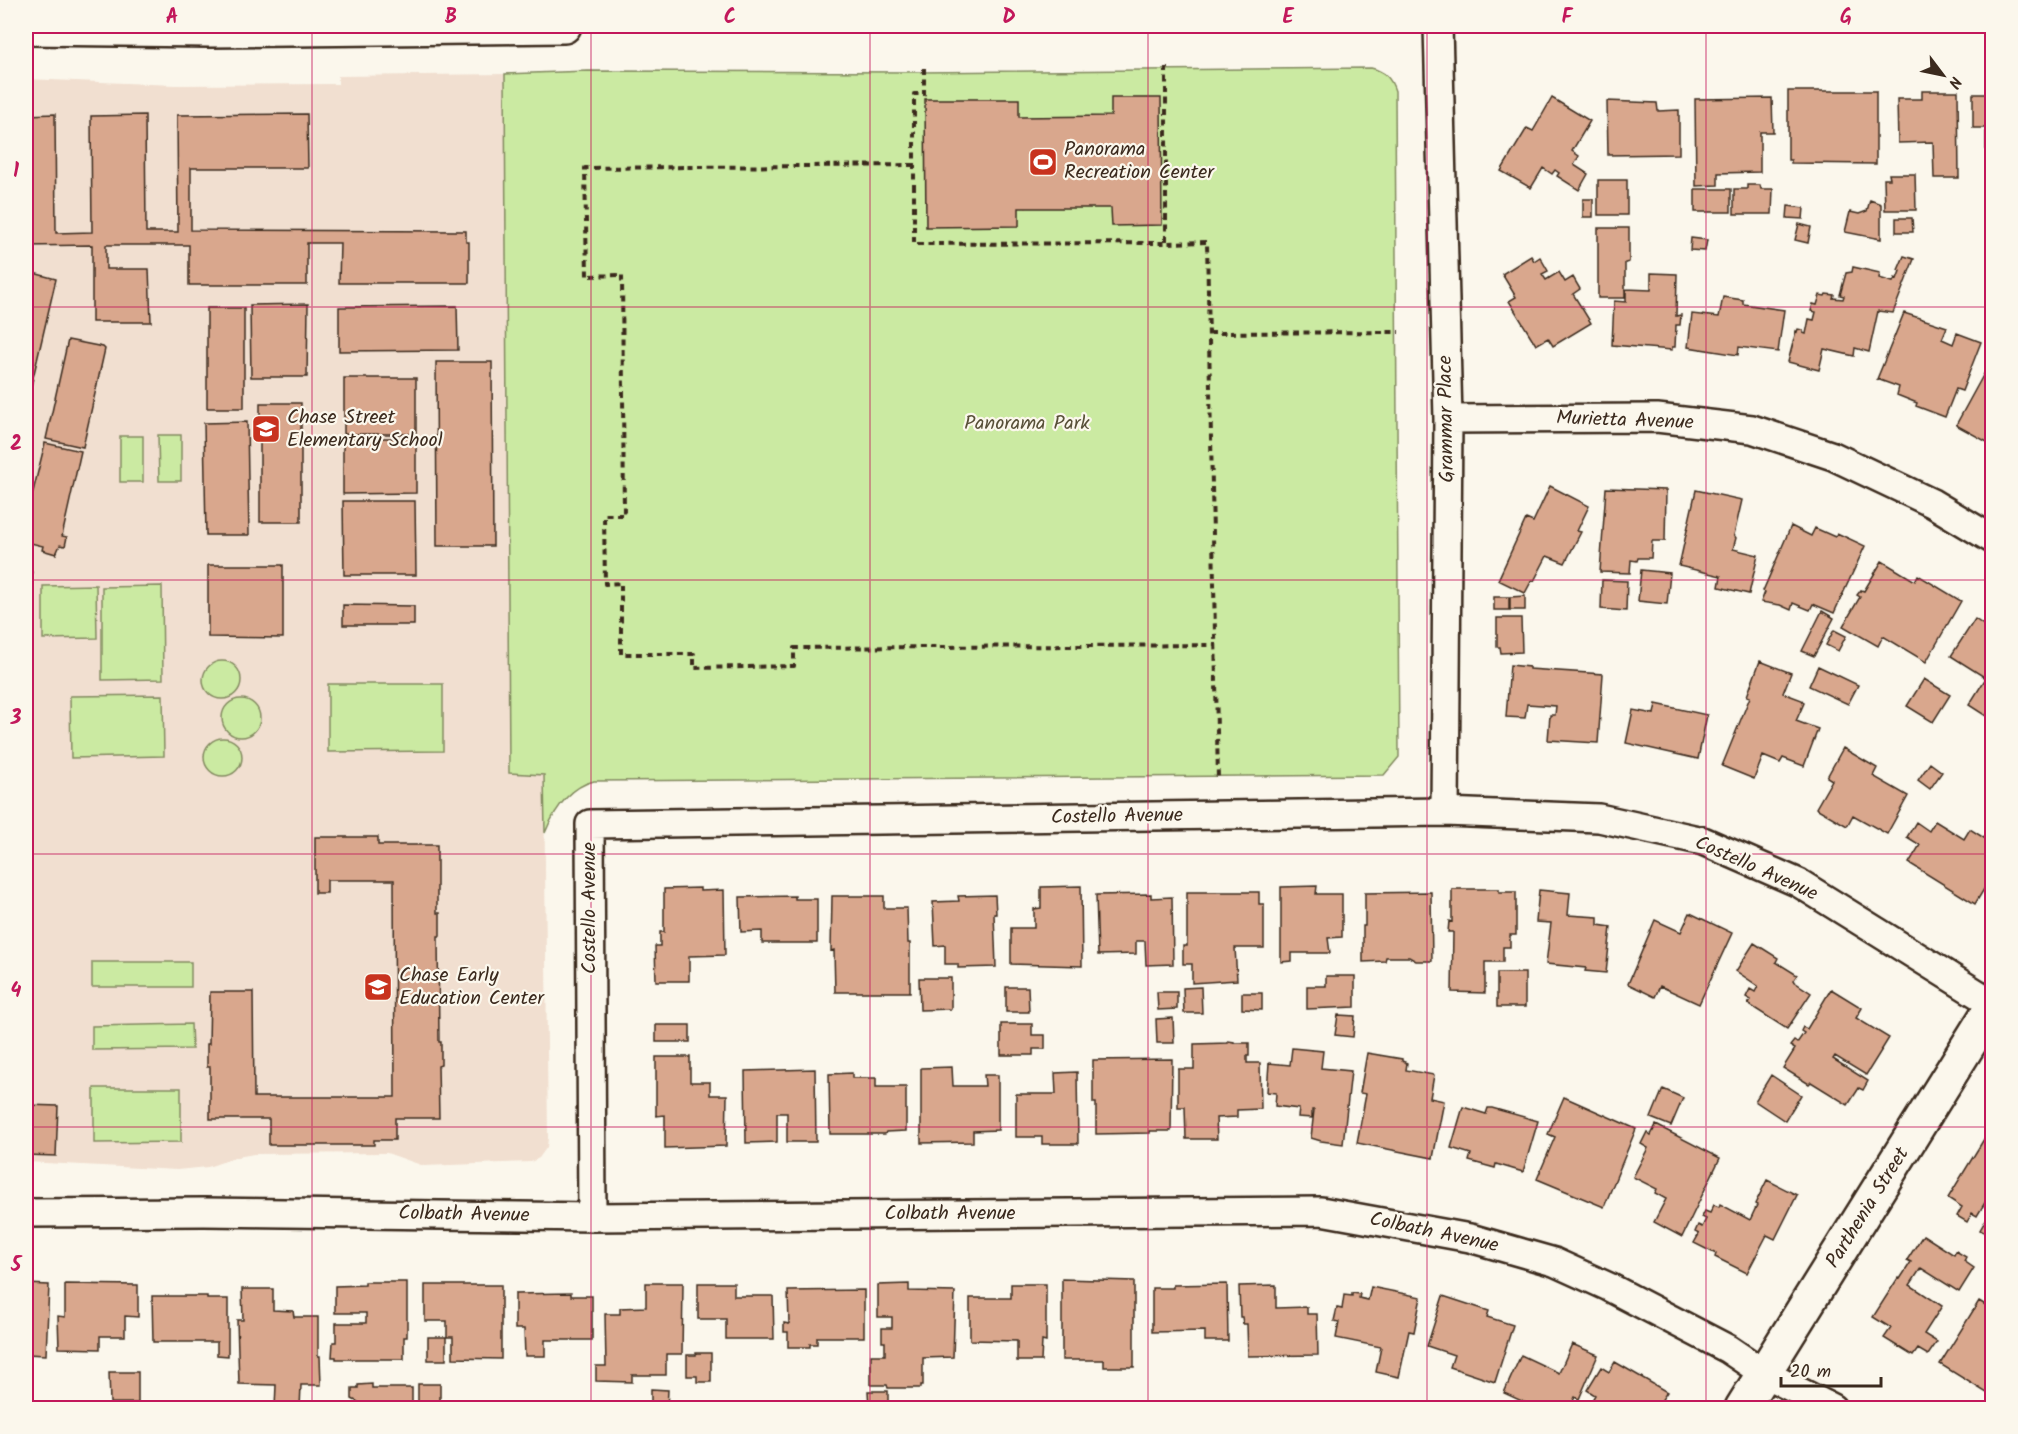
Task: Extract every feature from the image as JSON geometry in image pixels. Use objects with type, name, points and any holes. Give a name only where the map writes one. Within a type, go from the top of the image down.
[{"type":"street","points":[[26,28],[209,30],[564,26]]},
{"type":"street","name":"Grammar Place","points":[[1438,26],[1448,419],[1445,812]]},
{"type":"street","name":"Murietta Avenue","points":[[1448,419],[1657,418],[1752,429],[1833,456],[1932,503],[1992,539]]},
{"type":"street","name":"Costello Avenue","points":[[592,1217],[590,824],[1445,812],[1599,818],[1703,842],[1799,883],[1992,1005]]},
{"type":"street","name":"Parthenia Street","points":[[1742,1408],[1992,1005]]},
{"type":"street","name":"Colbath Avenue","points":[[26,1213],[204,1212],[592,1217],[1321,1211],[1470,1238],[1554,1262],[1609,1287],[1728,1349],[1765,1374],[1832,1408]]},
{"type":"path","points":[[1166,67],[1166,243]]},
{"type":"path","points":[[924,68],[924,94],[914,94],[914,244],[1207,242],[1218,780]]},
{"type":"path","points":[[914,165],[585,168],[586,276],[622,275],[624,514],[604,515],[605,584],[621,583],[621,654],[694,654],[694,668],[794,666],[794,648],[1216,645]]},
{"type":"path","points":[[1209,333],[1399,332]]},
{"type":"shaded area","name":"Chase Street Elementary School","points":[[505,74],[509,773],[544,775],[547,1147],[539,1158],[531,1162],[424,1166],[387,1153],[254,1154],[208,1167],[177,1170],[26,1162],[26,79],[175,85],[338,84],[338,76]]},
{"type":"green space","name":"Panorama Park","points":[[1371,68],[1386,76],[1395,91],[1399,757],[1384,775],[594,781],[570,794],[553,816],[545,833],[544,775],[509,773],[505,74],[588,71],[920,72]]},
{"type":"green space","points":[[158,435],[181,435],[181,481],[159,481]]},
{"type":"green space","points":[[120,436],[143,436],[143,482],[120,482]]},
{"type":"green space","points":[[96,585],[97,638],[43,639],[43,586]]},
{"type":"green space","points":[[162,586],[163,679],[102,680],[102,587]]},
{"type":"green space","points":[[222,661],[236,666],[241,680],[236,694],[222,699],[208,694],[203,680],[208,666]]},
{"type":"green space","points":[[328,684],[443,684],[443,751],[328,752]]},
{"type":"green space","points":[[163,695],[164,756],[71,758],[70,696]]},
{"type":"green space","points":[[241,699],[255,704],[260,718],[255,732],[241,737],[227,732],[222,718],[227,704]]},
{"type":"green space","points":[[223,738],[237,743],[242,757],[237,771],[223,776],[209,771],[204,757],[209,743]]},
{"type":"green space","points":[[92,962],[191,962],[191,987],[92,987]]},
{"type":"green space","points":[[191,1024],[192,1049],[92,1050],[92,1026]]},
{"type":"green space","points":[[94,1088],[181,1088],[181,1142],[94,1143]]},
{"type":"building","points":[[1788,91],[1876,91],[1876,164],[1791,163],[1791,160],[1788,160]]},
{"type":"building","points":[[1922,91],[1958,91],[1959,178],[1934,178],[1933,142],[1898,143],[1897,99],[1922,99]]},
{"type":"building","points":[[1973,94],[1992,94],[1992,200],[1986,200],[1986,128],[1973,128]]},
{"type":"building","name":"Panorama Recreation Center","points":[[1111,98],[1161,98],[1162,225],[1112,226],[1111,208],[1019,208],[1019,226],[926,227],[925,99],[1019,99],[1019,117],[1111,116]]},
{"type":"building","points":[[1552,98],[1590,121],[1572,151],[1579,156],[1574,165],[1588,174],[1579,190],[1557,176],[1559,173],[1555,170],[1552,174],[1543,168],[1531,188],[1501,171],[1527,128],[1533,131]]},
{"type":"building","points":[[1772,98],[1773,132],[1760,132],[1760,172],[1718,173],[1718,185],[1696,186],[1695,99]]},
{"type":"building","points":[[1607,101],[1657,103],[1658,111],[1679,110],[1679,154],[1608,155]]},
{"type":"building","points":[[55,114],[56,233],[92,232],[91,116],[145,115],[146,232],[178,232],[177,115],[307,114],[308,168],[191,168],[191,230],[466,231],[466,242],[469,242],[469,283],[339,283],[340,243],[307,243],[307,285],[189,285],[189,245],[106,245],[106,269],[149,269],[151,322],[92,322],[92,245],[26,246],[26,115]]},
{"type":"building","points":[[1889,174],[1915,174],[1916,210],[1885,210],[1884,179],[1890,179]]},
{"type":"building","points":[[1598,180],[1627,180],[1627,215],[1598,215]]},
{"type":"building","points":[[1747,185],[1760,185],[1761,189],[1773,189],[1772,214],[1734,214],[1734,189],[1747,189]]},
{"type":"building","points":[[1695,189],[1731,189],[1731,212],[1695,212]]},
{"type":"building","points":[[1583,199],[1593,199],[1593,217],[1583,217]]},
{"type":"building","points":[[1870,200],[1881,204],[1881,239],[1845,232],[1850,212],[1859,214],[1867,211]]},
{"type":"building","points":[[1788,206],[1804,208],[1803,219],[1787,218]]},
{"type":"building","points":[[1896,218],[1912,218],[1913,232],[1896,232]]},
{"type":"building","points":[[1799,224],[1811,227],[1808,243],[1795,240]]},
{"type":"building","points":[[1598,228],[1629,228],[1629,262],[1625,263],[1625,298],[1598,298]]},
{"type":"building","points":[[1691,238],[1707,240],[1705,251],[1690,250]]},
{"type":"building","points":[[1531,256],[1534,261],[1540,257],[1548,271],[1542,274],[1546,280],[1559,272],[1565,282],[1573,277],[1580,289],[1573,294],[1591,323],[1553,346],[1548,338],[1536,345],[1509,301],[1516,297],[1502,274]]},
{"type":"building","points":[[1904,256],[1914,259],[1893,313],[1878,311],[1869,352],[1855,348],[1854,356],[1824,349],[1819,370],[1788,362],[1796,331],[1803,330],[1806,334],[1809,319],[1814,320],[1816,312],[1811,311],[1813,304],[1817,305],[1820,295],[1834,295],[1833,298],[1843,299],[1844,296],[1840,295],[1846,273],[1852,272],[1853,267],[1880,273],[1879,278],[1893,282],[1895,278],[1897,279]]},
{"type":"building","points":[[26,271],[56,279],[26,408]]},
{"type":"building","points":[[1651,273],[1677,274],[1676,316],[1681,315],[1680,325],[1676,325],[1675,347],[1672,347],[1672,350],[1612,345],[1614,301],[1626,302],[1626,289],[1651,290]]},
{"type":"building","points":[[1723,297],[1743,300],[1743,304],[1784,310],[1778,352],[1739,347],[1738,355],[1688,347],[1692,314],[1719,317]]},
{"type":"building","points":[[308,304],[307,377],[251,377],[250,305]]},
{"type":"building","points":[[457,306],[458,350],[339,351],[339,307]]},
{"type":"building","points":[[207,308],[244,308],[244,408],[207,408]]},
{"type":"building","points":[[1904,313],[1947,327],[1942,339],[1953,344],[1957,333],[1981,342],[1962,391],[1956,389],[1945,417],[1916,406],[1917,403],[1897,395],[1899,387],[1877,379]]},
{"type":"building","points":[[68,340],[105,349],[83,447],[46,439]]},
{"type":"building","points":[[1992,359],[1992,436],[1990,435],[1987,442],[1956,425]]},
{"type":"building","points":[[436,362],[492,362],[493,546],[437,546]]},
{"type":"building","points":[[344,378],[416,378],[416,434],[344,434]]},
{"type":"building","points":[[260,403],[301,403],[301,522],[260,522]]},
{"type":"building","points":[[247,422],[249,535],[206,535],[204,423]]},
{"type":"building","points":[[343,438],[416,438],[416,493],[343,494]]},
{"type":"building","points":[[45,443],[81,451],[62,536],[67,537],[65,546],[60,545],[56,554],[42,550],[43,546],[26,544],[30,509],[26,508],[26,495],[32,496]]},
{"type":"building","points":[[1550,486],[1589,506],[1577,531],[1581,532],[1565,563],[1547,556],[1525,593],[1498,580],[1526,519],[1533,522]]},
{"type":"building","points":[[1606,488],[1666,490],[1665,541],[1652,541],[1651,558],[1631,560],[1630,573],[1600,572]]},
{"type":"building","points":[[1696,490],[1742,500],[1733,549],[1758,555],[1749,594],[1719,587],[1721,576],[1679,566]]},
{"type":"building","points":[[343,501],[415,501],[416,575],[344,575]]},
{"type":"building","points":[[1791,526],[1811,536],[1815,528],[1835,537],[1837,533],[1865,546],[1834,613],[1813,604],[1810,610],[1793,603],[1791,610],[1780,605],[1761,602],[1765,592],[1763,591]]},
{"type":"building","points":[[1882,561],[1915,581],[1918,575],[1961,601],[1926,662],[1883,636],[1878,646],[1843,626],[1860,597],[1857,595],[1861,590],[1864,591]]},
{"type":"building","points":[[208,565],[283,565],[283,638],[208,637]]},
{"type":"building","points":[[26,570],[32,572],[26,597]]},
{"type":"building","points":[[1641,570],[1670,573],[1667,604],[1638,601]]},
{"type":"building","points":[[1602,580],[1627,581],[1626,611],[1601,609]]},
{"type":"building","points":[[1525,596],[1525,610],[1510,610],[1510,597]]},
{"type":"building","points":[[1494,597],[1509,597],[1509,610],[1494,610]]},
{"type":"building","points":[[343,605],[414,606],[414,625],[343,625]]},
{"type":"building","points":[[1822,611],[1834,618],[1814,656],[1802,651]]},
{"type":"building","points":[[1497,618],[1521,618],[1522,652],[1501,653],[1500,647],[1497,647]]},
{"type":"building","points":[[1975,619],[1992,631],[1992,706],[1986,716],[1969,705],[1986,678],[1951,656]]},
{"type":"building","points":[[1834,630],[1846,636],[1838,651],[1826,645]]},
{"type":"building","points":[[1760,661],[1791,673],[1783,693],[1802,700],[1804,703],[1796,721],[1818,729],[1804,766],[1783,758],[1780,763],[1763,756],[1754,779],[1722,766],[1750,697],[1747,696]]},
{"type":"building","points":[[1510,665],[1529,667],[1529,669],[1603,674],[1598,743],[1548,740],[1550,715],[1555,715],[1556,706],[1527,704],[1525,718],[1506,717]]},
{"type":"building","points":[[1818,666],[1858,685],[1848,704],[1809,686]]},
{"type":"building","points":[[1924,679],[1950,695],[1933,722],[1907,706]]},
{"type":"building","points":[[1656,704],[1707,715],[1698,759],[1626,743],[1633,710],[1654,714]]},
{"type":"building","points":[[1843,748],[1877,768],[1873,776],[1908,796],[1887,834],[1853,815],[1847,826],[1816,808],[1832,780],[1827,777]]},
{"type":"building","points":[[1930,763],[1942,772],[1930,789],[1918,780]]},
{"type":"building","points":[[1935,821],[1964,839],[1970,829],[1992,843],[1992,876],[1975,904],[1909,863],[1920,845],[1907,837],[1916,822],[1929,831]]},
{"type":"building","points":[[315,837],[378,837],[378,845],[437,845],[437,913],[440,913],[440,936],[438,936],[439,1042],[441,1042],[441,1065],[438,1066],[439,1118],[395,1118],[395,1140],[374,1140],[374,1145],[269,1145],[269,1119],[210,1119],[210,1067],[207,1067],[207,1044],[209,1044],[210,992],[253,992],[254,1097],[395,1097],[394,880],[327,880],[327,893],[315,893]]},
{"type":"building","points":[[1081,886],[1082,966],[1011,964],[1011,928],[1034,928],[1034,909],[1041,908],[1041,887]]},
{"type":"building","points":[[1317,886],[1316,894],[1342,894],[1342,937],[1328,938],[1330,953],[1292,953],[1292,961],[1281,962],[1281,887]]},
{"type":"building","points":[[700,888],[700,891],[724,890],[725,955],[689,956],[689,981],[656,981],[655,946],[660,946],[660,932],[664,932],[664,889]]},
{"type":"building","points":[[1452,889],[1499,889],[1499,892],[1516,892],[1516,935],[1510,935],[1510,947],[1503,947],[1503,962],[1485,962],[1485,993],[1452,992],[1453,932],[1448,932],[1449,921],[1452,922]]},
{"type":"building","points":[[1539,890],[1570,893],[1568,915],[1598,917],[1598,925],[1611,927],[1606,973],[1585,971],[1586,968],[1546,964],[1551,923],[1536,922]]},
{"type":"building","points":[[1187,892],[1259,892],[1259,904],[1264,904],[1264,948],[1235,948],[1237,980],[1192,983],[1192,964],[1183,964],[1183,946],[1187,946]]},
{"type":"building","points":[[1431,892],[1432,961],[1416,961],[1409,957],[1386,957],[1385,961],[1363,962],[1365,893]]},
{"type":"building","points":[[1151,894],[1151,898],[1172,897],[1173,964],[1146,965],[1145,941],[1136,941],[1136,954],[1098,955],[1096,895]]},
{"type":"building","points":[[995,895],[996,967],[958,968],[958,964],[945,964],[945,945],[935,946],[933,902],[959,901],[958,896]]},
{"type":"building","points":[[795,896],[795,899],[817,899],[817,943],[762,943],[762,931],[741,932],[740,897]]},
{"type":"building","points":[[832,896],[884,896],[884,908],[907,908],[910,992],[835,992],[834,950],[831,951]]},
{"type":"building","points":[[1690,913],[1732,933],[1699,1004],[1660,986],[1655,997],[1628,984],[1655,920],[1681,932]]},
{"type":"building","points":[[1754,943],[1778,958],[1776,962],[1797,975],[1793,981],[1811,993],[1787,1029],[1748,1004],[1751,1000],[1746,997],[1750,989],[1755,992],[1758,986],[1736,971]]},
{"type":"building","points":[[1497,973],[1525,973],[1525,1007],[1497,1007]]},
{"type":"building","points":[[1326,976],[1355,976],[1355,1007],[1307,1009],[1307,986],[1326,986]]},
{"type":"building","points":[[919,978],[951,978],[951,1009],[920,1010]]},
{"type":"building","points":[[1006,987],[1028,987],[1029,1012],[1006,1012]]},
{"type":"building","points":[[1201,987],[1202,1013],[1184,1013],[1183,988]]},
{"type":"building","points":[[1831,989],[1862,1008],[1856,1018],[1889,1038],[1866,1075],[1835,1056],[1833,1059],[1868,1081],[1863,1090],[1859,1088],[1848,1105],[1783,1068],[1795,1049],[1790,1046],[1794,1041],[1797,1043],[1804,1033],[1801,1031],[1803,1027],[1807,1029]]},
{"type":"building","points":[[1157,992],[1177,992],[1177,1009],[1158,1010]]},
{"type":"building","points":[[1242,993],[1262,993],[1262,1010],[1242,1009]]},
{"type":"building","points":[[1338,1015],[1355,1016],[1353,1037],[1335,1035]]},
{"type":"building","points":[[1173,1018],[1174,1043],[1157,1043],[1156,1019]]},
{"type":"building","points":[[1001,1024],[1032,1024],[1032,1035],[1045,1035],[1045,1049],[1033,1049],[1033,1055],[1001,1055]]},
{"type":"building","points":[[656,1025],[690,1025],[690,1042],[656,1042]]},
{"type":"building","points":[[1228,1041],[1249,1043],[1247,1063],[1260,1063],[1261,1109],[1237,1110],[1237,1117],[1216,1118],[1217,1139],[1186,1139],[1185,1107],[1178,1107],[1178,1069],[1194,1069],[1194,1044],[1228,1043]]},
{"type":"building","points":[[1292,1048],[1323,1051],[1321,1068],[1351,1071],[1343,1144],[1311,1138],[1314,1110],[1312,1110],[1312,1118],[1298,1117],[1299,1109],[1275,1106],[1276,1093],[1267,1092],[1269,1063],[1290,1065]]},
{"type":"building","points":[[1367,1053],[1402,1059],[1407,1063],[1406,1070],[1434,1075],[1430,1098],[1444,1101],[1433,1158],[1357,1143],[1366,1094],[1360,1093]]},
{"type":"building","points":[[656,1057],[690,1057],[690,1082],[710,1082],[710,1095],[727,1095],[726,1146],[665,1148],[665,1115],[656,1116]]},
{"type":"building","points":[[1172,1059],[1171,1131],[1096,1134],[1093,1060]]},
{"type":"building","points":[[952,1067],[953,1086],[985,1086],[984,1075],[998,1075],[998,1130],[973,1131],[973,1142],[921,1143],[921,1068]]},
{"type":"building","points":[[815,1069],[816,1142],[787,1142],[787,1113],[777,1113],[777,1142],[746,1143],[745,1071]]},
{"type":"building","points":[[1077,1072],[1078,1144],[1042,1144],[1042,1137],[1016,1137],[1016,1094],[1056,1094],[1055,1073]]},
{"type":"building","points":[[852,1073],[852,1078],[876,1078],[876,1087],[906,1087],[906,1131],[886,1132],[885,1134],[830,1134],[829,1074]]},
{"type":"building","points":[[1771,1075],[1801,1095],[1785,1121],[1755,1101]]},
{"type":"building","points":[[1663,1089],[1683,1098],[1671,1126],[1651,1118]]},
{"type":"building","points":[[1564,1097],[1636,1129],[1604,1207],[1537,1179],[1555,1137],[1548,1134]]},
{"type":"building","points":[[26,1105],[58,1106],[56,1156],[26,1155]]},
{"type":"building","points":[[1463,1107],[1486,1114],[1488,1108],[1492,1108],[1538,1121],[1523,1172],[1496,1164],[1495,1168],[1469,1161],[1471,1154],[1451,1148]]},
{"type":"building","points":[[1656,1125],[1720,1158],[1682,1237],[1654,1222],[1666,1199],[1655,1193],[1657,1189],[1633,1177],[1648,1148],[1641,1144],[1647,1132],[1651,1135]]},
{"type":"building","points":[[1992,1126],[1992,1177],[1987,1186],[1992,1191],[1977,1216],[1972,1213],[1967,1222],[1957,1216],[1962,1207],[1948,1198]]},
{"type":"building","points":[[1767,1180],[1797,1195],[1775,1239],[1767,1235],[1747,1273],[1715,1257],[1716,1254],[1694,1243],[1699,1234],[1695,1232],[1698,1225],[1702,1227],[1706,1219],[1702,1217],[1705,1211],[1710,1213],[1714,1205],[1719,1207],[1720,1204],[1750,1220]]},
{"type":"building","points":[[1992,1209],[1992,1237],[1980,1230]]},
{"type":"building","points":[[1923,1235],[1954,1255],[1956,1251],[1966,1257],[1964,1261],[1974,1268],[1959,1292],[1921,1268],[1910,1285],[1942,1306],[1924,1334],[1937,1342],[1928,1355],[1918,1349],[1913,1356],[1884,1338],[1891,1328],[1873,1317],[1911,1262],[1907,1260]]},
{"type":"building","points":[[1062,1279],[1134,1281],[1134,1367],[1104,1367],[1104,1360],[1062,1360]]},
{"type":"building","points":[[365,1282],[407,1282],[407,1337],[404,1337],[404,1359],[336,1359],[332,1357],[333,1342],[336,1342],[336,1323],[366,1323],[366,1313],[335,1313],[335,1286],[365,1285]]},
{"type":"building","points":[[646,1283],[683,1283],[682,1354],[666,1354],[666,1375],[632,1375],[632,1382],[596,1381],[596,1366],[606,1366],[605,1314],[620,1314],[620,1308],[646,1307]]},
{"type":"building","points":[[698,1283],[734,1283],[734,1296],[773,1296],[774,1339],[726,1339],[726,1319],[698,1319]]},
{"type":"building","points":[[26,1284],[49,1285],[46,1355],[26,1354]]},
{"type":"building","points":[[65,1284],[138,1285],[138,1317],[125,1316],[125,1336],[100,1336],[100,1349],[59,1348],[58,1316],[65,1317]]},
{"type":"building","points":[[909,1284],[909,1291],[955,1292],[953,1357],[923,1358],[921,1388],[888,1388],[887,1385],[871,1385],[871,1355],[885,1355],[882,1328],[892,1328],[892,1317],[878,1317],[878,1285]]},
{"type":"building","points":[[1011,1284],[1046,1284],[1046,1342],[1042,1341],[1041,1361],[1017,1361],[1017,1341],[970,1340],[970,1298],[1011,1298]]},
{"type":"building","points":[[1227,1284],[1228,1341],[1205,1341],[1205,1331],[1152,1332],[1152,1288],[1173,1288],[1173,1285]]},
{"type":"building","points":[[425,1285],[501,1285],[501,1359],[453,1358],[453,1337],[447,1337],[447,1321],[425,1321]]},
{"type":"building","points":[[1276,1285],[1276,1308],[1307,1307],[1307,1314],[1317,1314],[1318,1355],[1248,1356],[1247,1324],[1243,1324],[1242,1317],[1240,1317],[1239,1286]]},
{"type":"building","points":[[1371,1287],[1421,1297],[1414,1332],[1409,1331],[1399,1377],[1376,1372],[1381,1347],[1336,1338],[1339,1322],[1334,1321],[1337,1308],[1342,1309],[1344,1295],[1360,1294],[1359,1298],[1368,1300]]},
{"type":"building","points":[[242,1289],[273,1289],[273,1310],[293,1311],[294,1317],[318,1317],[321,1385],[301,1385],[300,1408],[275,1408],[276,1385],[239,1384],[237,1320],[243,1320]]},
{"type":"building","points":[[864,1290],[864,1337],[817,1337],[817,1344],[810,1344],[810,1347],[788,1347],[788,1332],[784,1332],[784,1323],[789,1324],[788,1291]]},
{"type":"building","points":[[571,1293],[571,1296],[592,1296],[592,1340],[545,1340],[545,1356],[525,1356],[524,1329],[515,1329],[515,1294]]},
{"type":"building","points":[[152,1296],[207,1296],[207,1299],[228,1299],[228,1356],[217,1355],[217,1342],[153,1342]]},
{"type":"building","points":[[1443,1296],[1489,1311],[1487,1317],[1513,1325],[1495,1382],[1450,1367],[1454,1355],[1427,1346]]},
{"type":"building","points":[[1979,1301],[1992,1309],[1992,1333],[1986,1344],[1992,1349],[1992,1391],[1990,1395],[1940,1364]]},
{"type":"building","points":[[428,1337],[446,1337],[446,1360],[428,1360]]},
{"type":"building","points":[[1572,1344],[1598,1355],[1579,1399],[1575,1397],[1570,1408],[1537,1408],[1504,1393],[1521,1355],[1559,1373]]},
{"type":"building","points":[[696,1353],[711,1353],[711,1382],[697,1382],[697,1376],[687,1376],[687,1355],[696,1355]]},
{"type":"building","points":[[1615,1362],[1667,1392],[1661,1401],[1674,1408],[1606,1408],[1592,1400],[1595,1395],[1587,1390],[1601,1367],[1609,1372]]},
{"type":"building","points":[[109,1372],[138,1372],[138,1403],[110,1403]]},
{"type":"building","points":[[372,1384],[372,1388],[412,1388],[412,1408],[358,1408],[358,1402],[352,1399],[352,1388]]},
{"type":"building","points":[[418,1384],[440,1384],[440,1408],[418,1407]]},
{"type":"building","points":[[651,1389],[668,1390],[667,1408],[651,1407]]},
{"type":"building","points":[[868,1391],[888,1391],[888,1406],[869,1407]]},
{"type":"place","name":"Panorama Recreation Center","points":[[1043,162]]},
{"type":"place","name":"Chase Street Elementary School","points":[[266,429]]},
{"type":"place","name":"Chase Early Education Center","points":[[378,987]]}]
